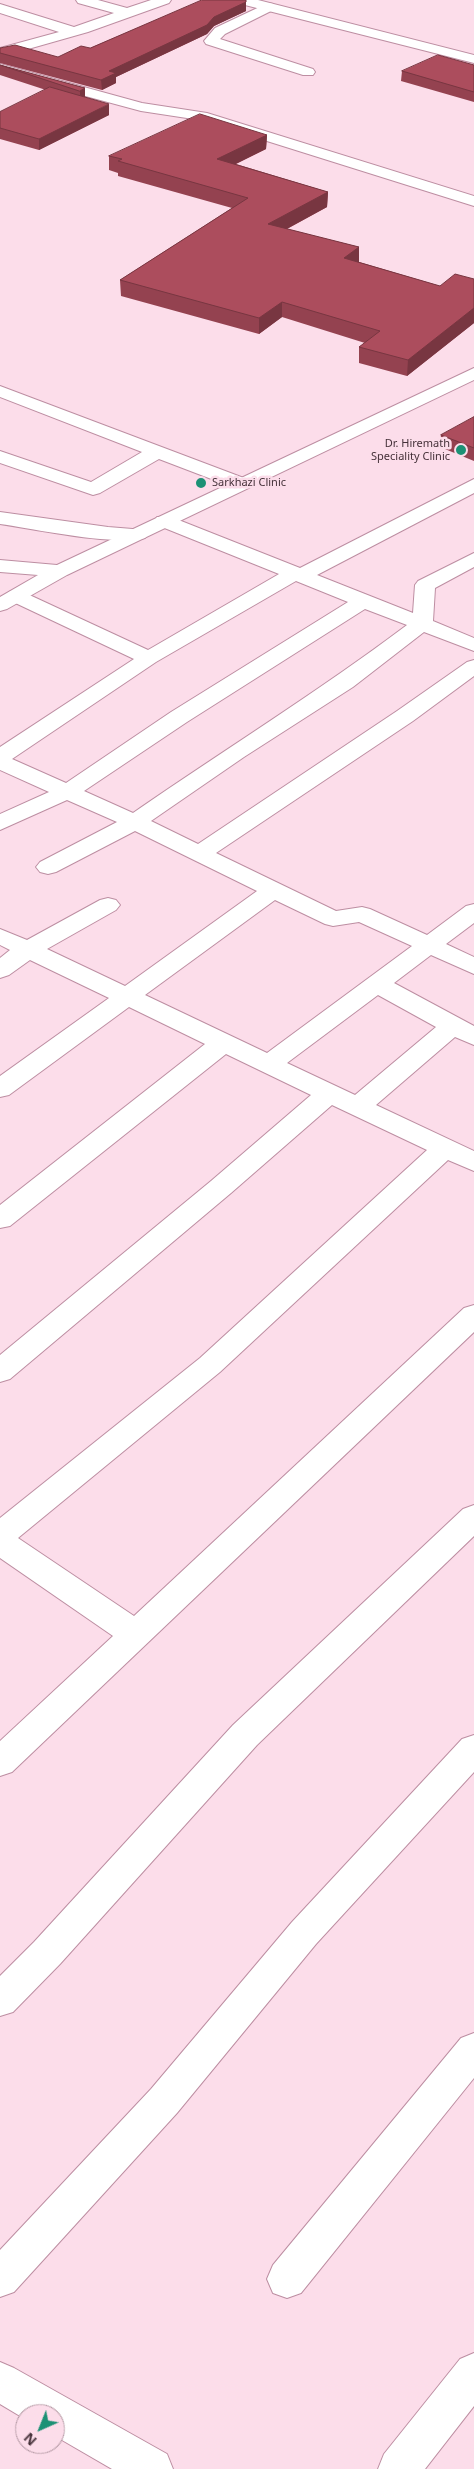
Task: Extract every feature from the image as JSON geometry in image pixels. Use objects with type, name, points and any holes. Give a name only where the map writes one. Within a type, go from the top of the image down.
[{"type":"street","points":[[83,0],[125,12]]},
{"type":"street","points":[[4,49],[23,48],[164,0]]},
{"type":"street","points":[[242,0],[474,59]]},
{"type":"street","points":[[268,7],[220,31],[210,41],[308,72]]},
{"type":"street","points":[[0,8],[72,31]]},
{"type":"street","points":[[0,68],[141,107],[202,116],[474,200]]},
{"type":"street","points":[[8,600],[60,571],[474,373]]},
{"type":"street","points":[[0,392],[242,484]]},
{"type":"street","points":[[0,457],[93,489],[158,451]]},
{"type":"street","points":[[0,757],[150,658],[298,574],[474,485]]},
{"type":"street","points":[[0,518],[108,533],[138,534]]},
{"type":"street","points":[[164,521],[474,645]]},
{"type":"street","points":[[48,867],[136,822],[236,752],[345,682],[422,624],[425,585],[474,559]]},
{"type":"street","points":[[0,566],[60,571]]},
{"type":"street","points":[[8,600],[150,658]]},
{"type":"street","points":[[0,823],[67,792],[179,717],[364,600]]},
{"type":"street","points":[[200,854],[405,716],[474,666]]},
{"type":"street","points":[[0,762],[136,822],[334,919],[362,914],[474,966]]},
{"type":"street","points":[[0,1090],[126,996],[274,890]]},
{"type":"street","points":[[0,970],[28,949],[108,905]]},
{"type":"street","points":[[269,1064],[474,911]]},
{"type":"street","points":[[0,936],[474,1162]]},
{"type":"street","points":[[358,1106],[463,1031],[377,984]]},
{"type":"street","points":[[0,1219],[224,1042]]},
{"type":"street","points":[[0,1370],[213,1194],[329,1093]]},
{"type":"street","points":[[0,1535],[210,1365],[365,1224],[444,1148]]},
{"type":"street","points":[[0,1762],[137,1635],[337,1441],[474,1315]]},
{"type":"street","points":[[0,2000],[47,1953],[245,1735],[474,1517]]},
{"type":"street","points":[[0,1542],[137,1635]]},
{"type":"street","points":[[0,2278],[164,2101],[304,1933],[474,1749]]},
{"type":"street","points":[[287,2279],[474,2050]]},
{"type":"street","points":[[399,2469],[474,2373]]},
{"type":"street","points":[[0,2382],[152,2469]]},
{"type":"building","points":[[202,0],[246,0],[246,2],[214,17],[207,25],[109,71],[116,73],[101,80],[0,53],[0,48],[15,45],[58,57],[81,46],[90,48]]},
{"type":"building","points":[[438,55],[474,65],[474,92],[402,71]]},
{"type":"building","points":[[0,65],[85,88],[80,91]]},
{"type":"building","points":[[50,87],[109,104],[39,139],[0,128],[0,112]]},
{"type":"building","points":[[200,114],[267,135],[217,159],[328,192],[268,224],[359,247],[344,258],[440,286],[455,274],[474,279],[474,308],[408,360],[359,347],[380,331],[282,302],[259,318],[120,280],[248,198],[118,161],[122,159],[109,156]]},
{"type":"building","points":[[474,417],[474,448],[441,435]]},
{"type":"place","name":"Dr. Hiremath Speciality Clinic","points":[[461,450]]},
{"type":"place","name":"Sarkhazi Clinic","points":[[201,483]]}]
